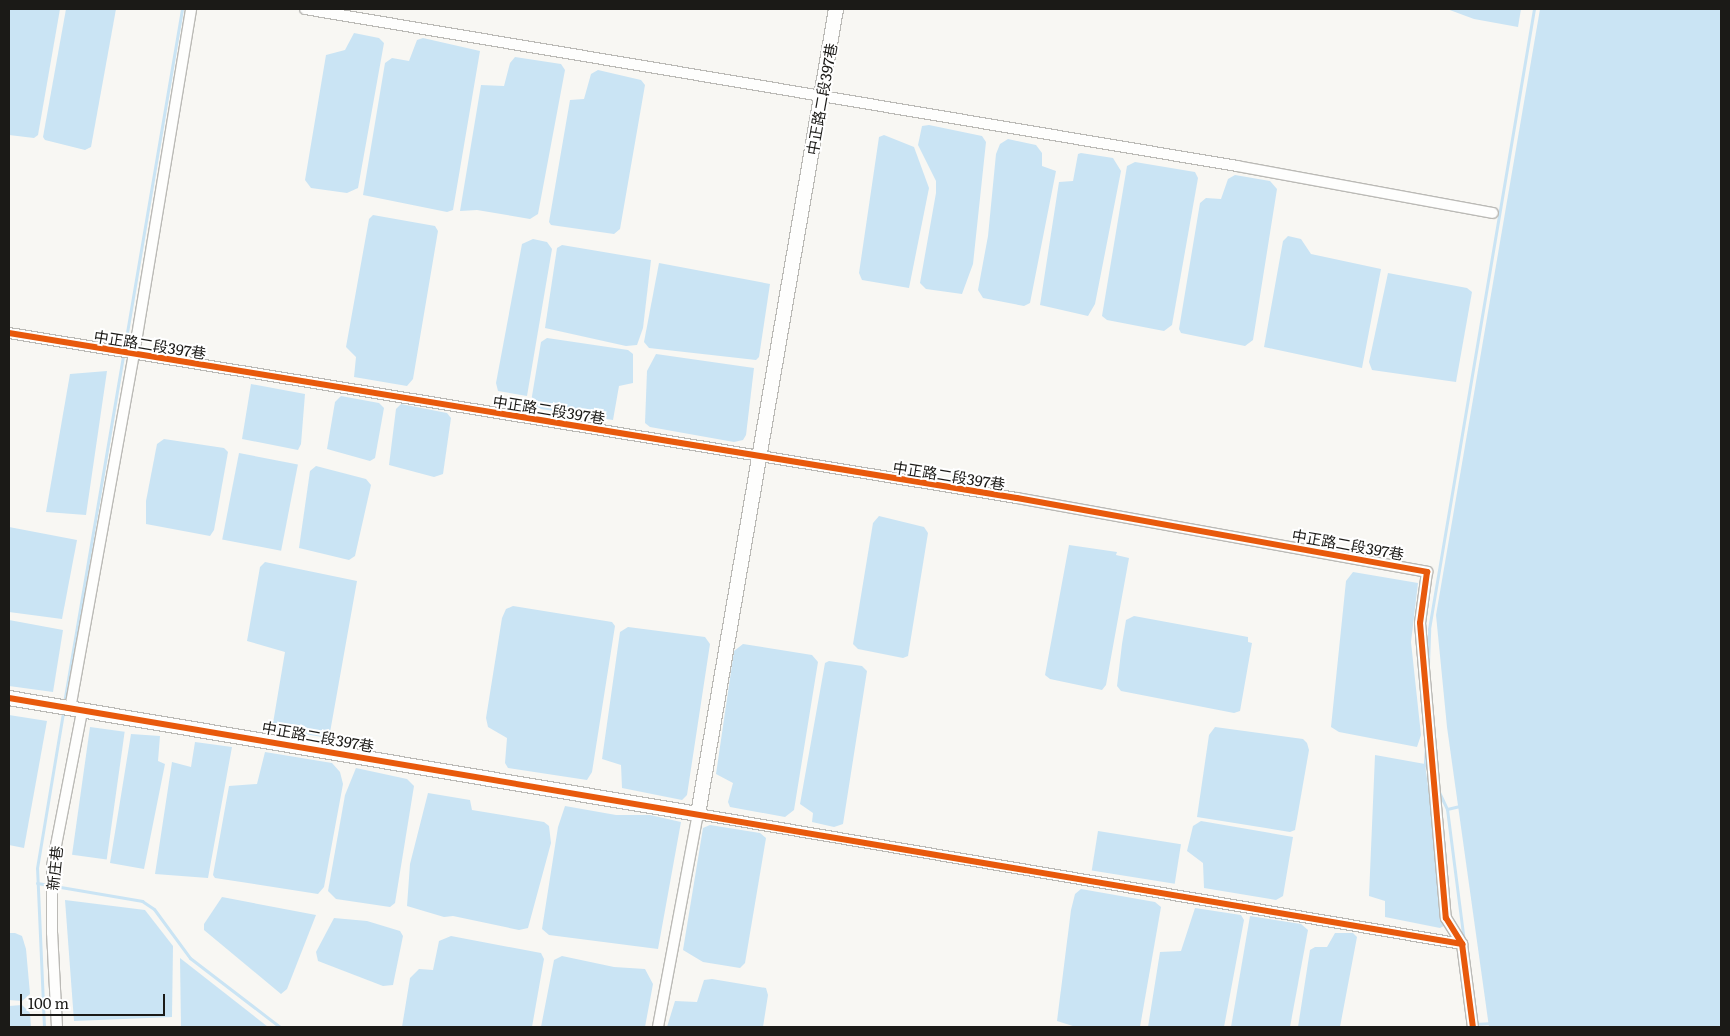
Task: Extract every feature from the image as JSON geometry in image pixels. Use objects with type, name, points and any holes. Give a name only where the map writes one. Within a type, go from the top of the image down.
[{"type":"street","name":"新庄巷","points":[[57,1027],[52,933],[52,866],[191,9]]},
{"type":"street","points":[[305,9],[822,95],[1493,214]]},
{"type":"street","name":"中正路二段397巷","points":[[9,698],[235,734],[698,814],[836,9]]},
{"type":"street","name":"中正路二段397巷","points":[[9,333],[760,456],[1427,572],[1420,623],[1446,918],[1462,944],[1473,1027]]},
{"type":"street","points":[[658,1027],[698,814],[1462,944]]},
{"type":"water","points":[[9,9],[60,9],[38,135],[34,138],[9,135]]},
{"type":"water","points":[[66,9],[116,9],[91,147],[85,150],[45,140],[43,137]]},
{"type":"water","points":[[1447,9],[1521,9],[1518,27],[1474,19]]},
{"type":"water","points":[[1540,9],[1721,9],[1721,1027],[1489,1027],[1447,727],[1436,615]]},
{"type":"water","points":[[354,33],[379,38],[384,43],[358,188],[347,193],[311,188],[305,180],[326,55],[345,50]]},
{"type":"water","points":[[423,38],[480,51],[453,210],[447,212],[363,195],[385,63],[392,58],[409,61],[417,40]]},
{"type":"water","points":[[515,57],[561,64],[565,70],[538,214],[530,219],[477,210],[460,211],[481,85],[504,86],[510,63]]},
{"type":"water","points":[[598,70],[641,80],[645,85],[620,229],[614,234],[551,225],[549,222],[570,100],[584,99],[591,74]]},
{"type":"water","points":[[929,125],[982,136],[986,142],[973,264],[962,294],[926,289],[920,283],[936,193],[936,181],[918,145],[922,126]]},
{"type":"water","points":[[884,135],[914,147],[929,188],[909,288],[862,280],[859,273],[879,137]]},
{"type":"water","points":[[1008,139],[1036,145],[1042,153],[1042,166],[1056,171],[1030,303],[1024,306],[983,298],[978,290],[988,236],[996,154],[1000,144]]},
{"type":"water","points":[[1078,154],[1113,158],[1121,171],[1095,304],[1088,316],[1040,305],[1059,182],[1073,181]]},
{"type":"water","points":[[1135,162],[1195,172],[1198,178],[1172,325],[1164,331],[1107,320],[1102,316],[1127,166]]},
{"type":"water","points":[[1235,175],[1270,181],[1277,189],[1253,340],[1245,346],[1181,333],[1179,329],[1200,203],[1206,198],[1221,199],[1228,179]]},
{"type":"water","points":[[373,215],[435,226],[438,231],[413,379],[407,386],[354,377],[356,357],[346,347],[369,219]]},
{"type":"water","points":[[1288,236],[1301,239],[1311,254],[1381,269],[1362,368],[1264,347],[1283,241]]},
{"type":"water","points":[[533,239],[547,242],[552,249],[527,396],[498,391],[496,383],[522,244]]},
{"type":"water","points":[[562,245],[651,260],[643,328],[637,345],[626,346],[545,328],[557,248]]},
{"type":"water","points":[[659,263],[770,284],[759,357],[756,360],[649,348],[644,342]]},
{"type":"water","points":[[1388,273],[1467,288],[1472,292],[1456,382],[1372,370],[1369,362]]},
{"type":"water","points":[[547,338],[628,350],[633,354],[633,383],[619,386],[613,420],[534,408],[531,402],[541,342]]},
{"type":"water","points":[[656,354],[754,368],[746,435],[743,440],[734,442],[650,427],[645,423],[647,371]]},
{"type":"water","points":[[107,371],[86,515],[46,512],[70,374]]},
{"type":"water","points":[[251,384],[305,394],[301,444],[298,450],[242,439]]},
{"type":"water","points":[[341,396],[379,403],[384,408],[375,458],[370,461],[327,449],[335,402]]},
{"type":"water","points":[[401,404],[447,413],[451,418],[443,474],[434,477],[389,465],[396,409]]},
{"type":"water","points":[[164,439],[224,448],[228,452],[214,530],[210,536],[146,524],[146,501],[157,444]]},
{"type":"water","points":[[239,453],[298,464],[281,551],[222,539]]},
{"type":"water","points":[[316,466],[366,479],[371,485],[355,556],[349,560],[299,548],[310,471]]},
{"type":"water","points":[[879,516],[924,527],[928,533],[908,656],[903,658],[858,649],[853,644],[873,523]]},
{"type":"water","points":[[9,527],[77,540],[62,619],[9,612]]},
{"type":"water","points":[[1069,545],[1117,552],[1116,555],[1129,558],[1106,685],[1102,690],[1050,679],[1045,675]]},
{"type":"water","points":[[265,562],[357,581],[329,738],[272,729],[285,652],[247,641],[260,567]]},
{"type":"water","points":[[1353,572],[1418,583],[1411,642],[1421,735],[1417,747],[1339,732],[1331,727],[1346,581]]},
{"type":"water","points":[[513,606],[612,622],[615,626],[592,772],[587,780],[508,768],[505,763],[507,738],[488,727],[486,718],[502,618],[506,609]]},
{"type":"water","points":[[1134,616],[1248,637],[1248,642],[1252,643],[1240,711],[1234,713],[1121,691],[1117,686],[1126,620]]},
{"type":"water","points":[[9,620],[63,630],[53,692],[9,686]]},
{"type":"water","points":[[628,627],[705,637],[710,644],[687,795],[682,800],[622,788],[621,765],[602,759],[620,632]]},
{"type":"water","points":[[743,644],[812,655],[818,662],[794,810],[785,817],[730,807],[728,802],[733,783],[716,774],[734,651]]},
{"type":"water","points":[[829,661],[862,666],[867,671],[843,824],[834,827],[812,822],[813,813],[800,804],[825,663]]},
{"type":"water","points":[[9,715],[47,721],[24,848],[9,845]]},
{"type":"water","points":[[90,727],[125,732],[107,860],[72,855]]},
{"type":"water","points":[[1215,727],[1303,739],[1307,743],[1309,750],[1295,830],[1290,832],[1197,817],[1209,735]]},
{"type":"water","points":[[131,734],[160,736],[158,761],[165,764],[144,869],[110,863]]},
{"type":"water","points":[[195,742],[232,747],[208,878],[155,874],[172,762],[191,767]]},
{"type":"water","points":[[265,752],[332,763],[340,772],[343,784],[324,887],[318,894],[215,878],[213,875],[229,786],[257,784]]},
{"type":"water","points":[[1375,755],[1425,764],[1446,918],[1444,926],[1440,928],[1385,917],[1385,901],[1369,896]]},
{"type":"water","points":[[356,768],[407,779],[414,786],[395,903],[390,907],[336,899],[328,891],[345,795]]},
{"type":"water","points":[[428,793],[470,800],[472,810],[544,822],[549,826],[551,843],[528,928],[519,930],[453,916],[444,917],[407,906],[410,864]]},
{"type":"water","points":[[565,806],[616,815],[650,815],[681,822],[658,949],[549,935],[542,929],[558,827]]},
{"type":"water","points":[[1201,821],[1293,837],[1283,896],[1276,900],[1204,888],[1203,863],[1187,851],[1193,826]]},
{"type":"water","points":[[710,825],[760,833],[766,838],[745,963],[740,968],[703,962],[683,950],[703,828]]},
{"type":"water","points":[[1098,831],[1181,844],[1175,884],[1092,871]]},
{"type":"water","points":[[1081,889],[1155,902],[1161,907],[1140,1027],[1076,1027],[1057,1021],[1071,910],[1075,894]]},
{"type":"water","points":[[222,897],[316,915],[287,989],[281,994],[204,930],[204,924]]},
{"type":"water","points":[[65,900],[145,910],[173,946],[172,1017],[74,1021]]},
{"type":"water","points":[[1195,908],[1241,915],[1244,920],[1224,1027],[1148,1027],[1160,952],[1181,951]]},
{"type":"water","points":[[1250,916],[1301,924],[1308,930],[1290,1027],[1231,1027]]},
{"type":"water","points":[[334,918],[367,921],[400,931],[403,936],[393,985],[383,986],[318,961],[316,952]]},
{"type":"water","points":[[9,933],[22,936],[26,949],[30,994],[22,1001],[9,1000]]},
{"type":"water","points":[[1335,933],[1353,933],[1357,937],[1340,1027],[1298,1027],[1310,950],[1315,947],[1327,947]]},
{"type":"water","points":[[451,936],[541,953],[544,959],[532,1027],[402,1027],[410,978],[419,969],[433,970],[439,941]]},
{"type":"water","points":[[562,956],[614,967],[645,969],[653,984],[645,1027],[541,1027],[554,960]]},
{"type":"water","points":[[180,958],[268,1027],[181,1027]]},
{"type":"water","points":[[712,979],[766,988],[768,995],[763,1027],[667,1027],[675,1001],[697,1002],[704,980]]},
{"type":"water","points":[[22,1005],[30,1013],[31,1027],[9,1027],[9,1006]]},
{"type":"waterway","points":[[64,703],[182,9]]},
{"type":"waterway","points":[[1428,664],[1429,629],[1534,9]]},
{"type":"waterway","points":[[44,1027],[37,868],[63,712]]},
{"type":"waterway","points":[[1426,743],[1425,764],[1429,771]]},
{"type":"waterway","points":[[1439,792],[1447,809],[1464,941]]},
{"type":"waterway","points":[[1447,809],[1460,806]]},
{"type":"waterway","points":[[37,883],[142,901],[154,909],[190,958],[280,1027]]},
{"type":"waterway","points":[[1475,1024],[1493,1023]]},
{"type":"cycle path","points":[[9,333],[1017,498],[1427,572],[1420,623],[1446,918],[1462,944],[1473,1027]]},
{"type":"cycle path","points":[[9,698],[1462,944]]}]
